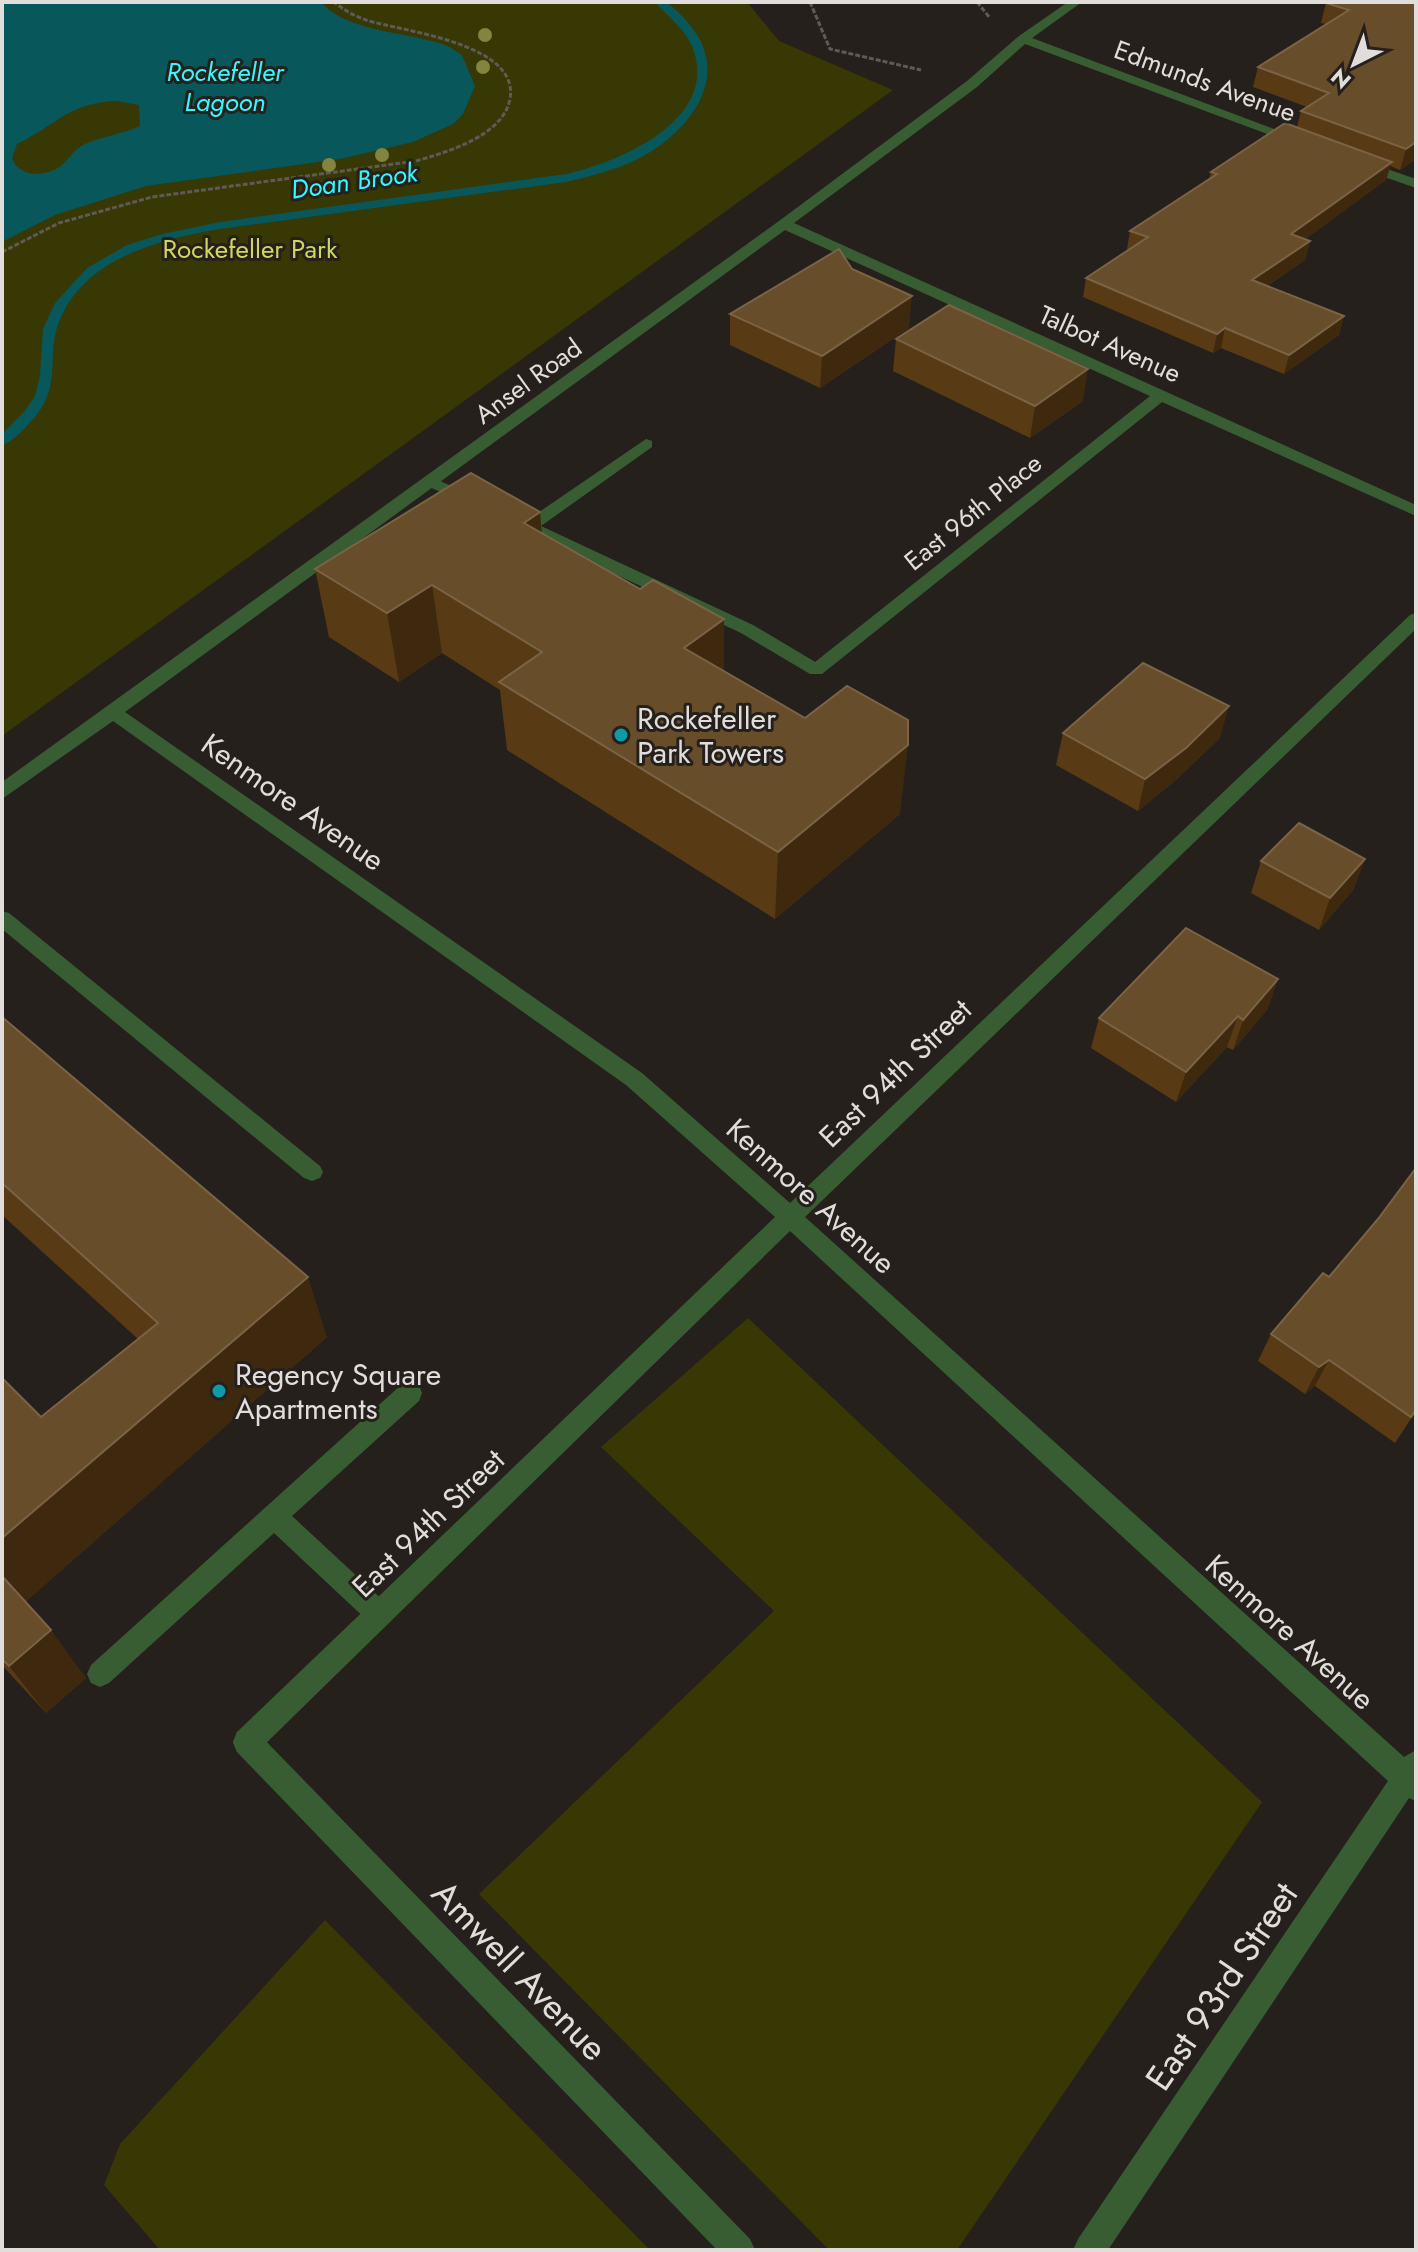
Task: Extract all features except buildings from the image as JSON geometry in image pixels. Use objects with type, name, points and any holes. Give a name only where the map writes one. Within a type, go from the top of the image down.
[{"type":"street","name":"Ansel Road","points":[[2,792],[784,224],[972,84],[1023,39],[1076,2]]},
{"type":"street","name":"Edmunds Avenue","points":[[1023,39],[1314,147]]},
{"type":"street","points":[[1343,157],[1416,184]]},
{"type":"street","name":"Talbot Avenue","points":[[784,224],[1416,511]]},
{"type":"street","name":"East 96th Place","points":[[646,444],[523,524],[747,629],[816,670],[1162,394]]},
{"type":"street","points":[[431,482],[491,510]]},
{"type":"street","name":"East 94th Street","points":[[247,1742],[790,1217],[1416,619]]},
{"type":"street","name":"Kenmore Avenue","points":[[114,713],[634,1079],[1413,1776]]},
{"type":"street","points":[[2,918],[312,1172]]},
{"type":"street","points":[[100,1674],[410,1393]]},
{"type":"street","points":[[274,1516],[379,1614]]},
{"type":"street","name":"Amwell Avenue","points":[[247,1742],[739,2250]]},
{"type":"street","name":"East 93rd Street","points":[[1089,2250],[1413,1776]]},
{"type":"path","points":[[2,252],[59,223],[152,197],[416,161],[446,152],[477,137],[509,105],[512,87],[508,78],[476,50],[453,41],[368,20],[349,13],[334,2]]},
{"type":"path","points":[[810,2],[830,49],[931,73]]},
{"type":"path","points":[[977,2],[996,25]]},
{"type":"green space","name":"Rockefeller Park","points":[[2,2],[747,2],[779,41],[893,90],[2,736]]},
{"type":"green space","points":[[748,1318],[1262,1802],[957,2250],[829,2250],[479,1894],[774,1611],[601,1447]]},
{"type":"green space","points":[[325,1920],[650,2250],[160,2250],[104,2185],[120,2144]]},
{"type":"water","name":"Rockefeller Lagoon","points":[[2,2],[321,2],[332,12],[363,26],[448,46],[462,55],[475,86],[463,114],[453,124],[413,142],[340,159],[146,186],[55,215],[2,242]],"holes":[[[117,101],[139,105],[140,126],[85,144],[55,170],[33,174],[15,165],[12,158],[17,144],[75,110]]]},
{"type":"waterway","name":"Doan Brook","points":[[2,441],[29,415],[42,396],[47,376],[50,329],[62,303],[92,271],[132,248],[166,236],[220,225],[566,178],[631,158],[656,143],[689,109],[701,81],[702,66],[693,38],[660,2]]},
{"type":"place","name":"Rockefeller Park Towers","points":[[621,735]]},
{"type":"place","name":"Regency Square Apartments","points":[[219,1391]]}]
